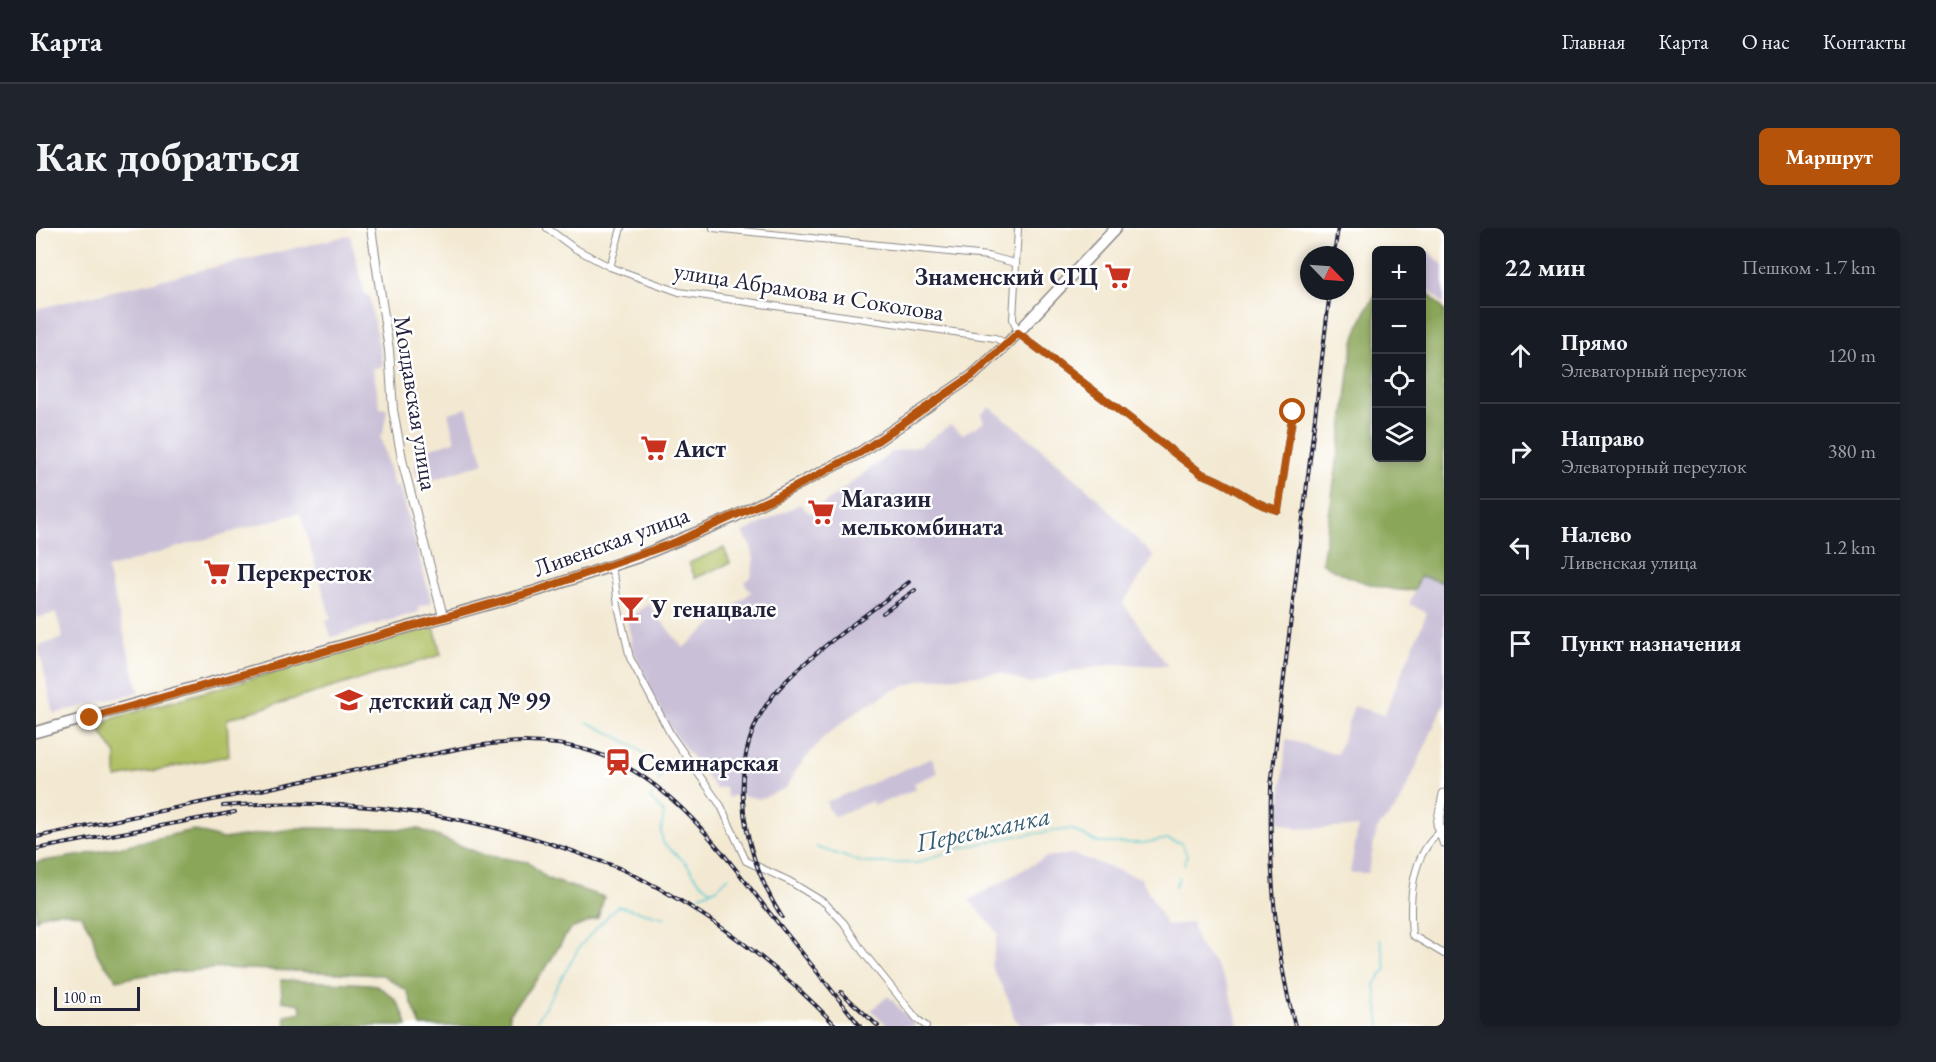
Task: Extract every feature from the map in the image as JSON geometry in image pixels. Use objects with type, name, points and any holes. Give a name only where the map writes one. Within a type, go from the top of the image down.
[{"type":"main road","name":"Ливенская улица","points":[[36,732],[536,591],[610,566],[734,517],[824,473],[861,452],[972,376],[1018,333],[1116,228]]},
{"type":"main road","points":[[1444,794],[1438,815],[1439,833],[1444,842]]},
{"type":"street","name":"Молдавская улица","points":[[370,228],[389,350],[393,410],[399,442],[443,616]]},
{"type":"street","name":"улица Абрамова и Соколова","points":[[547,228],[574,248],[610,267],[679,292],[995,338],[1007,344]]},
{"type":"street","points":[[610,267],[621,228]]},
{"type":"street","points":[[713,228],[988,256],[1015,263]]},
{"type":"street","points":[[1018,228],[1012,319],[1018,333],[1202,474],[1219,479],[1261,506],[1278,510],[1293,412]]},
{"type":"street","points":[[610,566],[630,658],[671,735],[721,806],[746,861],[789,881],[825,903],[844,923],[864,953],[926,1026]]},
{"type":"street","points":[[1439,833],[1429,842],[1421,857],[1409,904],[1412,935],[1444,954]]},
{"type":"shaded area","points":[[350,235],[365,294],[369,296],[383,367],[373,368],[380,408],[387,409],[383,434],[380,435],[394,487],[399,486],[432,603],[418,607],[419,612],[331,637],[326,621],[331,619],[300,513],[178,547],[107,569],[139,692],[54,714],[38,646],[63,638],[56,613],[36,618],[36,309]]},
{"type":"shaded area","points":[[1429,251],[1444,266],[1444,305],[1426,287],[1426,254]]},
{"type":"shaded area","points":[[990,407],[1037,444],[1094,495],[1154,557],[1123,603],[1168,666],[1116,664],[1059,674],[1029,684],[1001,673],[921,680],[892,691],[859,710],[824,737],[796,770],[786,788],[760,799],[738,794],[728,798],[725,787],[716,789],[673,732],[658,706],[633,649],[627,620],[648,604],[683,648],[751,592],[744,582],[751,577],[754,558],[750,544],[742,533],[800,504],[810,514],[892,452],[920,446],[950,425],[963,434],[984,422],[981,414]]},
{"type":"shaded area","points":[[467,408],[484,463],[420,484],[415,469],[420,451],[455,441],[448,413]]},
{"type":"shaded area","points":[[1421,576],[1444,584],[1444,704],[1399,805],[1377,829],[1368,873],[1350,873],[1358,827],[1298,829],[1279,822],[1286,739],[1337,754],[1354,706],[1384,715],[1427,613],[1409,604]]},
{"type":"shaded area","points":[[932,758],[938,773],[914,783],[916,789],[874,806],[872,801],[834,817],[829,810],[826,802]]},
{"type":"shaded area","points":[[1072,854],[1141,878],[1167,926],[1192,922],[1198,944],[1216,965],[1228,986],[1239,1026],[1022,1026],[1014,1018],[1009,1000],[991,966],[998,933],[969,900],[1046,857]]},
{"type":"shaded area","points":[[888,996],[916,1026],[888,1026],[871,1010]]},
{"type":"green space","points":[[1426,291],[1444,311],[1444,583],[1421,576],[1414,590],[1392,589],[1353,578],[1322,562],[1352,353],[1360,324],[1372,301],[1372,462],[1426,462]]},
{"type":"green space","points":[[724,548],[730,563],[695,578],[689,563]]},
{"type":"green space","points":[[434,626],[441,655],[227,719],[229,756],[116,778],[116,755],[98,727],[114,718]]},
{"type":"green space","points":[[299,828],[419,829],[484,855],[528,862],[548,879],[604,897],[598,918],[569,930],[546,968],[509,1013],[510,1026],[421,1026],[407,991],[383,975],[223,968],[152,974],[117,980],[97,954],[92,933],[81,915],[64,912],[51,913],[36,920],[36,862],[83,855],[193,830],[223,839]]},
{"type":"green space","points":[[281,980],[371,984],[395,1000],[407,1026],[286,1026],[285,1015],[301,1012],[300,1004],[282,1001]]},
{"type":"waterway","points":[[587,722],[629,743],[647,756],[662,774],[658,781]]},
{"type":"waterway","points":[[652,794],[650,798],[664,813],[661,832],[663,843],[685,862],[700,882],[711,890]]},
{"type":"waterway","name":"Пересыханка","points":[[816,847],[864,863],[917,863],[956,849],[1010,837],[1070,829],[1099,843],[1143,843],[1167,839],[1181,843],[1187,855],[1184,864]]},
{"type":"waterway","points":[[700,895],[716,889],[729,877]]},
{"type":"waterway","name":"Пересыханка","points":[[1175,887],[1179,877]]},
{"type":"waterway","name":"Пересыханка","points":[[534,1026],[580,946],[617,906],[666,918]]},
{"type":"waterway","points":[[1380,939],[1386,969],[1375,984],[1380,1026]]},
{"type":"railway","points":[[1335,246],[1338,228]]},
{"type":"railway","points":[[1295,1026],[1282,967],[1274,907],[1271,786],[1329,300]]},
{"type":"railway","points":[[782,917],[767,890],[755,860],[747,830],[743,798],[744,767],[751,737],[764,709],[798,669],[909,582]]},
{"type":"railway","points":[[883,613],[915,590]]},
{"type":"railway","points":[[36,837],[462,748],[528,742],[560,744],[593,752],[621,764],[646,779],[692,818],[713,841],[860,1026]]},
{"type":"railway","points":[[223,806],[313,804],[401,810],[488,826],[612,865],[662,890],[715,923],[791,982],[836,1026]]},
{"type":"railway","points":[[36,849],[235,812]]},
{"type":"railway","points":[[841,992],[878,1026]]},
{"type":"place","name":"Знаменский СГЦ","points":[[1118,276]]},
{"type":"place","name":"Аист","points":[[654,448]]},
{"type":"place","name":"Магазин мелькомбината","points":[[821,512]]},
{"type":"place","name":"Перекресток","points":[[217,572]]},
{"type":"place","name":"У генацвале","points":[[631,608]]},
{"type":"place","name":"детский сад № 99","points":[[349,700]]},
{"type":"place","name":"Семинарская","points":[[618,762]]},
{"type":"route","points":[[90,718],[448,614],[536,591],[588,575],[676,542],[778,496],[861,452],[972,376],[1018,333],[1202,474],[1219,479],[1261,506],[1278,510],[1293,412]]}]
